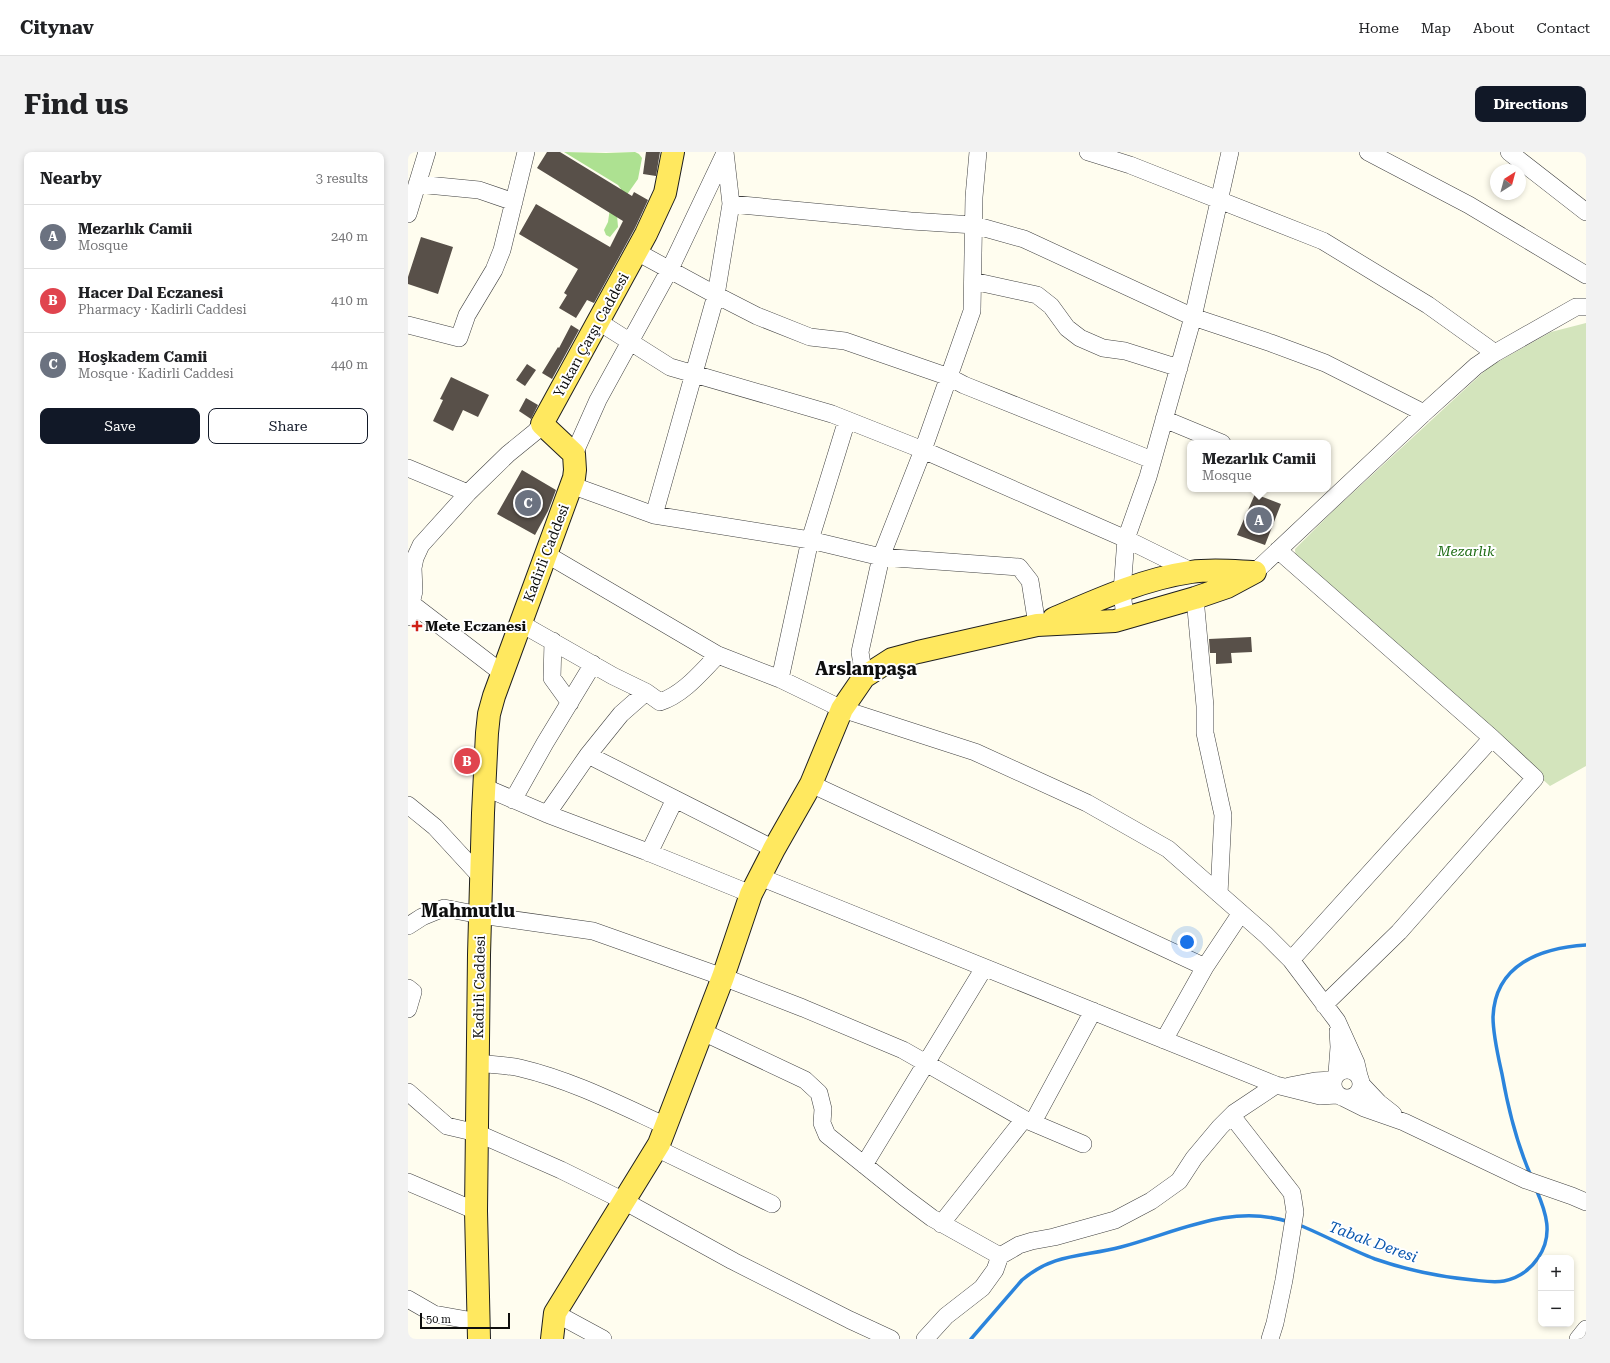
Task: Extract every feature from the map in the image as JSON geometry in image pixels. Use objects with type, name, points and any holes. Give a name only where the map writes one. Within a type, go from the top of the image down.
[{"type":"main road","name":"Yukarı Çarşı Caddesi","points":[[542,424],[637,252],[665,193],[673,152]]},
{"type":"main road","points":[[542,424],[574,454]]},
{"type":"main road","name":"Kadirli Caddesi","points":[[479,1331],[476,1211],[480,915],[484,787],[489,714],[502,673],[571,485],[575,470],[574,454]]},
{"type":"main road","points":[[1037,626],[1122,592],[1166,577],[1193,572],[1255,572]]},
{"type":"main road","points":[[552,1339],[555,1313],[656,1148],[666,1126],[723,977],[755,885],[774,848],[811,784],[842,709],[864,677],[892,659],[1037,626],[1125,618],[1195,598],[1226,587],[1255,572]]},
{"type":"street","points":[[408,214],[427,152]]},
{"type":"street","points":[[408,325],[459,338],[468,315],[494,270],[502,250],[526,152]]},
{"type":"street","points":[[864,677],[860,652],[881,557],[923,450],[972,311],[974,197],[978,152]]},
{"type":"street","points":[[1088,152],[1116,156],[1323,241],[1428,305],[1495,353]]},
{"type":"street","points":[[1125,618],[1122,592],[1126,539],[1152,460],[1193,317],[1230,152]]},
{"type":"street","points":[[1368,152],[1469,205],[1586,276]]},
{"type":"street","points":[[654,515],[716,295],[731,204],[725,153]]},
{"type":"street","points":[[574,454],[598,400],[670,269],[725,153]]},
{"type":"street","points":[[1516,154],[1586,212]]},
{"type":"street","points":[[418,184],[479,190],[514,202]]},
{"type":"street","points":[[731,204],[911,221],[974,225],[1024,239],[1193,317],[1325,363],[1424,413]]},
{"type":"street","points":[[637,252],[757,316],[810,336],[846,341],[948,377],[964,385],[1152,460]]},
{"type":"street","points":[[973,281],[1037,295],[1050,306],[1067,328],[1080,338],[1103,348],[1125,351],[1179,368]]},
{"type":"street","points":[[1255,572],[1278,550],[1334,489],[1424,413],[1476,366],[1495,353],[1576,307],[1586,307]]},
{"type":"street","points":[[599,322],[670,367],[847,420],[923,450],[1126,539],[1193,572]]},
{"type":"street","points":[[1164,419],[1215,440]]},
{"type":"street","points":[[780,679],[810,540],[847,420]]},
{"type":"street","name":"Yukarı Çarşı Caddesi","points":[[410,567],[421,545],[468,493],[508,454],[535,432],[542,424]]},
{"type":"street","points":[[408,468],[468,493]]},
{"type":"street","points":[[571,485],[654,515],[810,540],[881,557],[1020,567],[1030,581],[1037,626]]},
{"type":"street","points":[[1278,550],[1492,738],[1535,778],[1399,932],[1324,1005]]},
{"type":"street","points":[[546,554],[718,655],[780,679],[842,709],[975,752],[1087,803],[1168,849],[1266,935],[1291,960],[1337,1021],[1356,1062],[1360,1080],[1359,1092],[1353,1097],[1338,1086]]},
{"type":"street","points":[[410,567],[414,591],[410,611],[502,673]]},
{"type":"street","points":[[1195,598],[1205,706],[1204,733],[1223,815],[1220,894]]},
{"type":"street","points":[[520,623],[646,692],[660,702],[671,698],[696,678],[718,655]]},
{"type":"street","points":[[553,641],[552,678],[570,703]]},
{"type":"street","points":[[513,800],[593,664]]},
{"type":"street","points":[[547,814],[588,755],[621,714],[646,692]]},
{"type":"street","points":[[1291,960],[1492,738]]},
{"type":"street","points":[[588,755],[774,848]]},
{"type":"street","points":[[811,784],[1205,967]]},
{"type":"street","points":[[484,787],[547,814],[649,853],[755,885],[984,968],[1280,1086],[1320,1096],[1338,1086],[1345,1070],[1353,1071],[1379,1103],[1404,1122]]},
{"type":"street","points":[[649,853],[675,798]]},
{"type":"street","points":[[408,805],[435,827],[481,876]]},
{"type":"street","points":[[408,926],[422,917],[444,908],[593,932],[723,977],[803,1008],[902,1050],[1029,1120],[1083,1144]]},
{"type":"street","points":[[1164,1040],[1205,967],[1241,913]]},
{"type":"street","points":[[864,1165],[984,968]]},
{"type":"street","points":[[408,988],[413,992],[408,1009]]},
{"type":"street","points":[[941,1224],[1029,1120],[1093,1011]]},
{"type":"street","points":[[1337,1021],[1339,1047],[1338,1086]]},
{"type":"street","points":[[702,1032],[805,1080],[819,1093],[823,1109],[822,1123],[827,1135],[904,1198],[941,1224],[1000,1256]]},
{"type":"street","points":[[478,1063],[519,1068],[560,1079],[666,1126]]},
{"type":"street","points":[[925,1339],[946,1316],[982,1288],[995,1270],[1000,1256],[1019,1245],[1115,1220],[1151,1201],[1179,1181],[1194,1158],[1232,1116],[1280,1086]]},
{"type":"street","points":[[1338,1086],[1364,1108],[1404,1122],[1526,1180],[1579,1199]]},
{"type":"street","points":[[408,1092],[447,1126],[477,1133],[562,1170],[624,1201],[733,1261],[891,1339]]},
{"type":"street","points":[[1232,1116],[1292,1193],[1295,1212],[1283,1288],[1270,1339]]},
{"type":"street","points":[[656,1148],[772,1204]]},
{"type":"street","points":[[408,1182],[476,1211]]},
{"type":"street","points":[[408,1299],[434,1314],[479,1331]]},
{"type":"street","points":[[555,1313],[603,1339]]},
{"type":"street","points":[[1578,1339],[1586,1329]]},
{"type":"green space","points":[[564,152],[635,152],[642,158],[638,179],[626,196],[617,215],[618,227],[610,237],[606,235],[604,230],[608,222],[610,208],[621,193],[621,189],[618,185]]},
{"type":"green space","name":"Mezarlık","points":[[1586,323],[1586,766],[1550,786],[1296,562],[1295,549],[1332,512],[1489,367],[1551,332]]},
{"type":"building","points":[[547,152],[560,152],[632,196],[634,192],[648,200],[635,228],[594,303],[587,300],[576,318],[559,308],[567,295],[564,293],[578,269],[519,234],[536,204],[610,247],[623,221],[537,168]]},
{"type":"building","points":[[646,152],[660,152],[656,176],[643,174]]},
{"type":"building","points":[[421,237],[453,247],[438,294],[408,284],[408,277]]},
{"type":"building","points":[[571,325],[579,330],[552,379],[542,373],[558,347],[559,348]]},
{"type":"building","points":[[527,364],[536,370],[525,386],[516,380]]},
{"type":"building","points":[[451,377],[489,395],[478,417],[463,410],[453,431],[433,421],[443,400],[440,399]]},
{"type":"building","points":[[526,398],[538,405],[531,419],[519,411]]},
{"type":"building","points":[[522,470],[556,490],[548,511],[535,535],[497,514]]},
{"type":"building","points":[[1255,494],[1281,504],[1265,545],[1237,535]]},
{"type":"building","points":[[1251,637],[1252,652],[1231,653],[1232,663],[1216,664],[1216,653],[1210,653],[1209,639]]},
{"type":"waterway","name":"Tabak Deresi","points":[[1531,1176],[1521,1151],[1514,1126],[1497,1053],[1493,1017],[1496,999],[1502,984],[1511,972],[1523,962],[1537,955],[1553,950],[1586,945]]},
{"type":"waterway","name":"Tabak Deresi","points":[[1297,1224],[1365,1255],[1399,1266],[1448,1277],[1500,1282],[1514,1278],[1527,1270],[1535,1262],[1543,1249],[1546,1241],[1547,1224],[1543,1206],[1536,1189]]},
{"type":"waterway","name":"Tabak Deresi","points":[[971,1339],[1022,1280],[1034,1271],[1057,1260],[1121,1247],[1184,1227],[1225,1218],[1246,1216],[1268,1217],[1290,1222]]},
{"type":"place","name":"Hoşkadem Camii","points":[[528,503]]},
{"type":"place","name":"Mezarlık Camii","points":[[1259,520]]},
{"type":"place","name":"Mete Eczanesi","points":[[417,626]]},
{"type":"place","name":"Hacer Dal Eczanesi","points":[[467,761]]},
{"type":"district","name":"Arslanpaşa","points":[[866,668]]},
{"type":"district","name":"Mahmutlu","points":[[468,910]]}]
